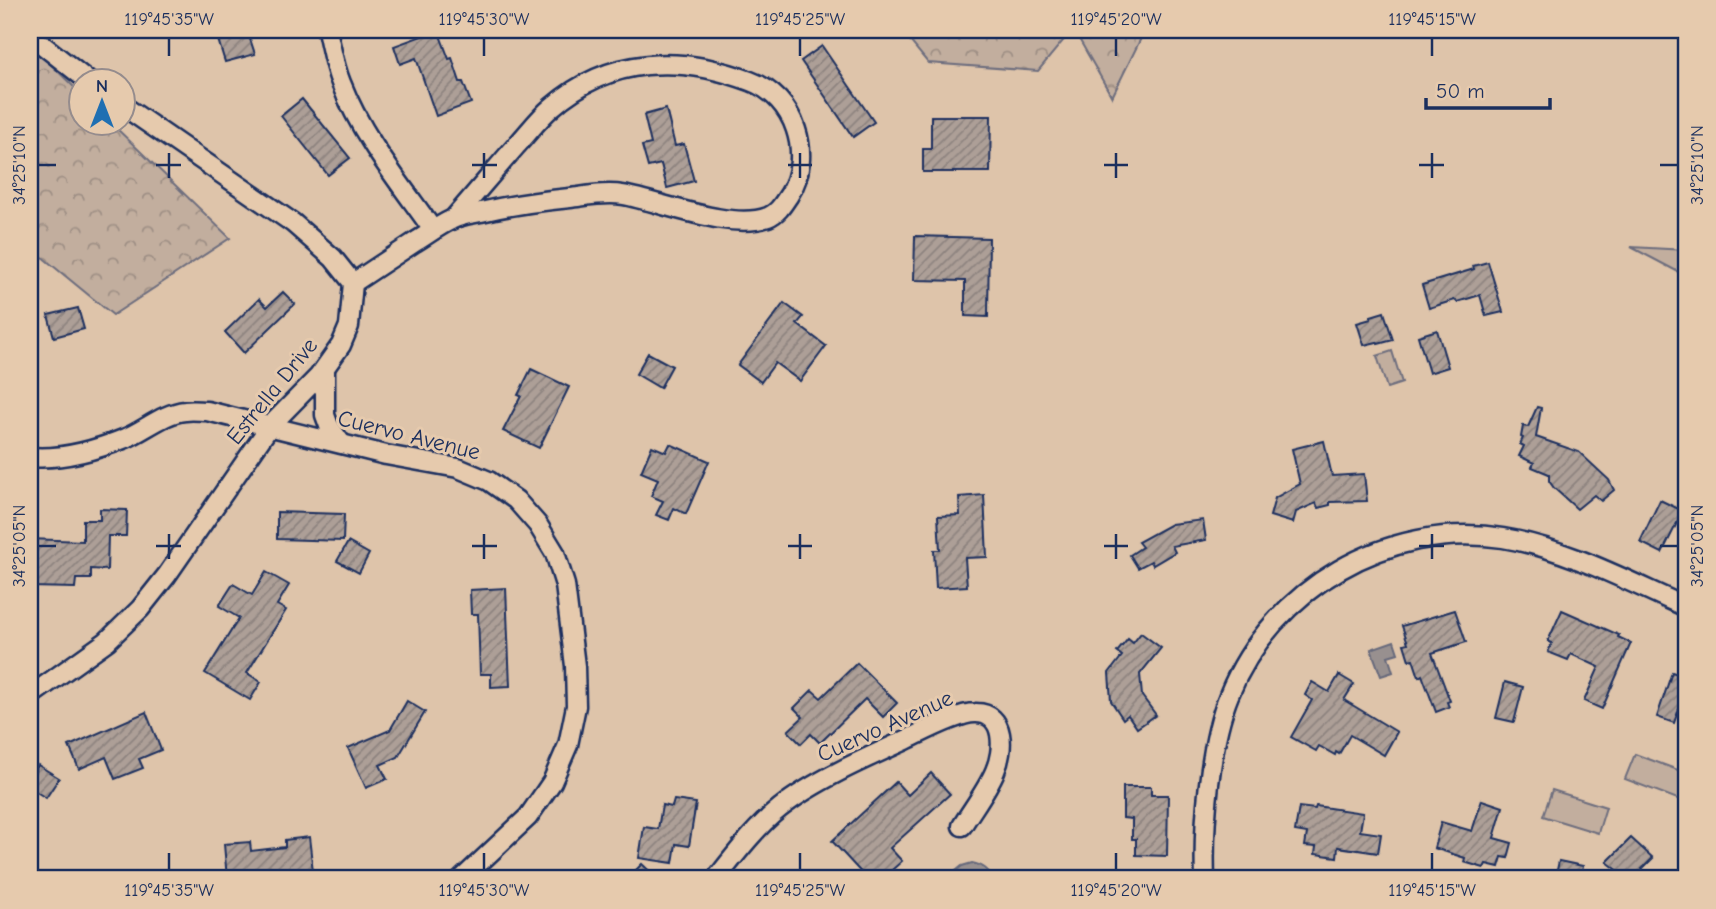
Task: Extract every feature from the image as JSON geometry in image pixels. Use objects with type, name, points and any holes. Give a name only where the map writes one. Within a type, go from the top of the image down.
[{"type":"street","points":[[327,30],[340,82],[360,123],[382,159],[433,230]]},
{"type":"street","points":[[30,35],[69,66]]},
{"type":"street","points":[[136,115],[293,223],[333,258],[353,283],[454,218],[518,204],[589,195],[618,195],[716,219],[743,222],[769,217],[781,208],[794,187],[801,162],[799,137],[794,121],[780,100],[760,84],[725,71],[681,64],[645,65],[611,72],[579,87],[551,108],[454,218]]},
{"type":"street","name":"Estrella Drive","points":[[30,696],[107,641],[140,609],[167,575],[270,426],[319,376],[341,345],[349,326],[353,283]]},
{"type":"street","points":[[325,368],[324,415],[341,443]]},
{"type":"street","name":"Cuervo Avenue","points":[[30,457],[83,452],[127,438],[182,411],[207,411],[386,455],[458,468],[489,481],[516,500],[538,525],[555,553],[565,585],[575,666],[576,706],[568,745],[552,782],[528,817],[462,879]]},
{"type":"street","points":[[1205,879],[1212,767],[1220,722],[1238,675],[1250,653],[1286,608],[1320,580],[1350,562],[1408,542],[1446,536],[1501,537],[1571,557],[1686,607]]},
{"type":"street","name":"Cuervo Avenue","points":[[716,879],[738,850],[779,809],[807,789],[879,752],[976,712],[996,720],[1002,743],[995,773],[962,825]]},
{"type":"green space","points":[[901,30],[1072,30],[1038,71],[928,63]]},
{"type":"green space","points":[[1074,30],[1145,30],[1112,97]]},
{"type":"green space","points":[[30,44],[66,79],[66,136],[124,136],[230,238],[113,315],[30,247]]},
{"type":"green space","points":[[1631,247],[1686,250],[1686,276]]},
{"type":"green space","points":[[1392,351],[1402,383],[1387,388],[1377,356]]},
{"type":"green space","points":[[1635,754],[1686,773],[1686,785],[1680,800],[1625,779]]},
{"type":"green space","points":[[1552,790],[1606,807],[1598,833],[1543,816]]},
{"type":"shaded area","points":[[1394,641],[1398,653],[1388,656],[1393,672],[1381,676],[1371,649]]},
{"type":"shaded area","points":[[972,863],[985,868],[993,879],[946,879],[962,866]]},
{"type":"building","points":[[215,30],[247,30],[255,54],[225,62]]},
{"type":"building","points":[[438,30],[471,103],[436,116],[416,58],[400,64],[394,46]]},
{"type":"building","points":[[822,46],[874,122],[853,137],[801,61]]},
{"type":"building","points":[[302,99],[350,158],[328,175],[281,116]]},
{"type":"building","points":[[666,109],[675,146],[684,144],[694,181],[667,188],[661,164],[648,167],[642,146],[651,144],[644,115]]},
{"type":"building","points":[[931,116],[991,116],[990,172],[923,172],[923,149],[931,149]]},
{"type":"building","points":[[915,236],[989,238],[988,317],[965,316],[965,281],[914,280]]},
{"type":"building","points":[[1488,262],[1503,312],[1486,316],[1480,295],[1429,308],[1422,285]]},
{"type":"building","points":[[283,292],[295,304],[244,353],[225,332],[259,299],[267,307]]},
{"type":"building","points":[[784,303],[803,317],[797,324],[826,346],[800,381],[775,363],[761,382],[738,365]]},
{"type":"building","points":[[78,308],[84,329],[54,337],[48,315]]},
{"type":"building","points":[[1384,312],[1393,340],[1364,345],[1357,323]]},
{"type":"building","points":[[1437,330],[1448,367],[1429,373],[1418,336]]},
{"type":"building","points":[[648,353],[672,366],[660,388],[636,374]]},
{"type":"building","points":[[531,369],[569,387],[539,448],[503,431]]},
{"type":"building","points":[[1537,407],[1541,408],[1536,437],[1579,452],[1609,480],[1614,490],[1601,501],[1594,495],[1577,509],[1554,488],[1549,481],[1549,474],[1532,467],[1534,463],[1519,456],[1524,446],[1520,444],[1523,426],[1528,427]]},
{"type":"building","points":[[1324,441],[1332,476],[1364,474],[1367,501],[1330,502],[1330,505],[1318,508],[1316,503],[1296,512],[1293,523],[1270,516],[1275,498],[1300,484],[1292,449]]},
{"type":"building","points":[[670,444],[709,461],[686,514],[674,508],[669,520],[656,515],[663,501],[651,496],[658,479],[641,472],[652,446],[666,452]]},
{"type":"building","points":[[984,495],[987,557],[965,558],[967,586],[936,588],[934,550],[940,550],[938,516],[960,515],[959,497]]},
{"type":"building","points":[[1660,500],[1683,511],[1662,553],[1640,542]]},
{"type":"building","points":[[100,509],[127,510],[126,536],[108,536],[107,570],[91,569],[91,579],[76,579],[75,588],[30,587],[30,539],[83,541],[83,520],[100,520]]},
{"type":"building","points":[[277,512],[344,514],[343,541],[277,539]]},
{"type":"building","points":[[1203,520],[1206,540],[1172,546],[1175,552],[1153,565],[1151,561],[1138,568],[1130,555],[1142,547],[1138,542],[1171,524]]},
{"type":"building","points":[[348,542],[369,554],[359,573],[337,561]]},
{"type":"building","points":[[266,572],[289,585],[277,605],[286,610],[247,673],[261,682],[250,700],[205,673],[239,618],[219,606],[233,584],[252,595]]},
{"type":"building","points":[[506,588],[510,686],[491,687],[491,674],[480,674],[478,614],[471,614],[470,590]]},
{"type":"building","points":[[1455,610],[1466,642],[1432,653],[1450,701],[1447,702],[1449,707],[1436,712],[1422,675],[1419,677],[1413,659],[1409,660],[1404,644],[1408,643],[1402,626]]},
{"type":"building","points":[[1562,610],[1631,643],[1602,709],[1584,701],[1599,667],[1571,654],[1568,660],[1548,652],[1552,643],[1548,641]]},
{"type":"building","points":[[1141,633],[1161,648],[1140,674],[1142,696],[1156,715],[1137,728],[1128,715],[1123,719],[1111,701],[1109,673],[1122,656],[1117,652],[1128,639],[1133,643]]},
{"type":"building","points":[[857,663],[897,703],[883,717],[865,699],[820,743],[811,734],[801,744],[788,731],[803,717],[794,708],[812,690],[821,698]]},
{"type":"building","points":[[1672,672],[1686,677],[1686,709],[1680,706],[1674,723],[1657,717]]},
{"type":"building","points":[[1339,675],[1354,684],[1344,700],[1397,732],[1384,755],[1350,735],[1339,754],[1336,752],[1335,755],[1319,746],[1316,751],[1291,737],[1312,700],[1305,695],[1312,682],[1329,692]]},
{"type":"building","points":[[1505,682],[1523,687],[1514,722],[1496,718]]},
{"type":"building","points":[[407,701],[425,712],[398,757],[380,765],[387,779],[366,788],[348,748],[390,730]]},
{"type":"building","points":[[146,712],[161,750],[139,759],[143,768],[115,779],[106,757],[79,769],[69,746]]},
{"type":"building","points":[[38,765],[59,778],[46,798],[30,788],[30,780]]},
{"type":"building","points":[[931,773],[950,794],[890,848],[902,861],[882,879],[867,879],[832,841],[896,782],[908,795]]},
{"type":"building","points":[[1123,787],[1151,787],[1151,795],[1168,795],[1167,856],[1136,855],[1136,839],[1132,839],[1132,819],[1123,818]]},
{"type":"building","points":[[674,800],[696,803],[689,846],[676,844],[673,863],[639,858],[644,827],[658,829],[662,805],[672,807]]},
{"type":"building","points":[[1482,800],[1503,807],[1494,838],[1512,843],[1508,858],[1502,857],[1499,867],[1486,864],[1484,868],[1464,862],[1465,858],[1434,848],[1441,822],[1472,831]]},
{"type":"building","points":[[1316,806],[1363,813],[1360,831],[1381,834],[1378,853],[1338,847],[1337,857],[1315,854],[1316,847],[1305,846],[1307,833],[1295,831],[1299,807],[1315,809]]},
{"type":"building","points":[[309,837],[313,871],[227,879],[224,844],[250,842],[251,851],[285,847],[285,840]]},
{"type":"building","points":[[1631,838],[1653,858],[1642,869],[1652,879],[1613,879],[1620,872],[1607,862]]},
{"type":"building","points":[[1559,861],[1583,866],[1581,879],[1555,879]]},
{"type":"building","points":[[642,864],[658,879],[627,879]]}]
